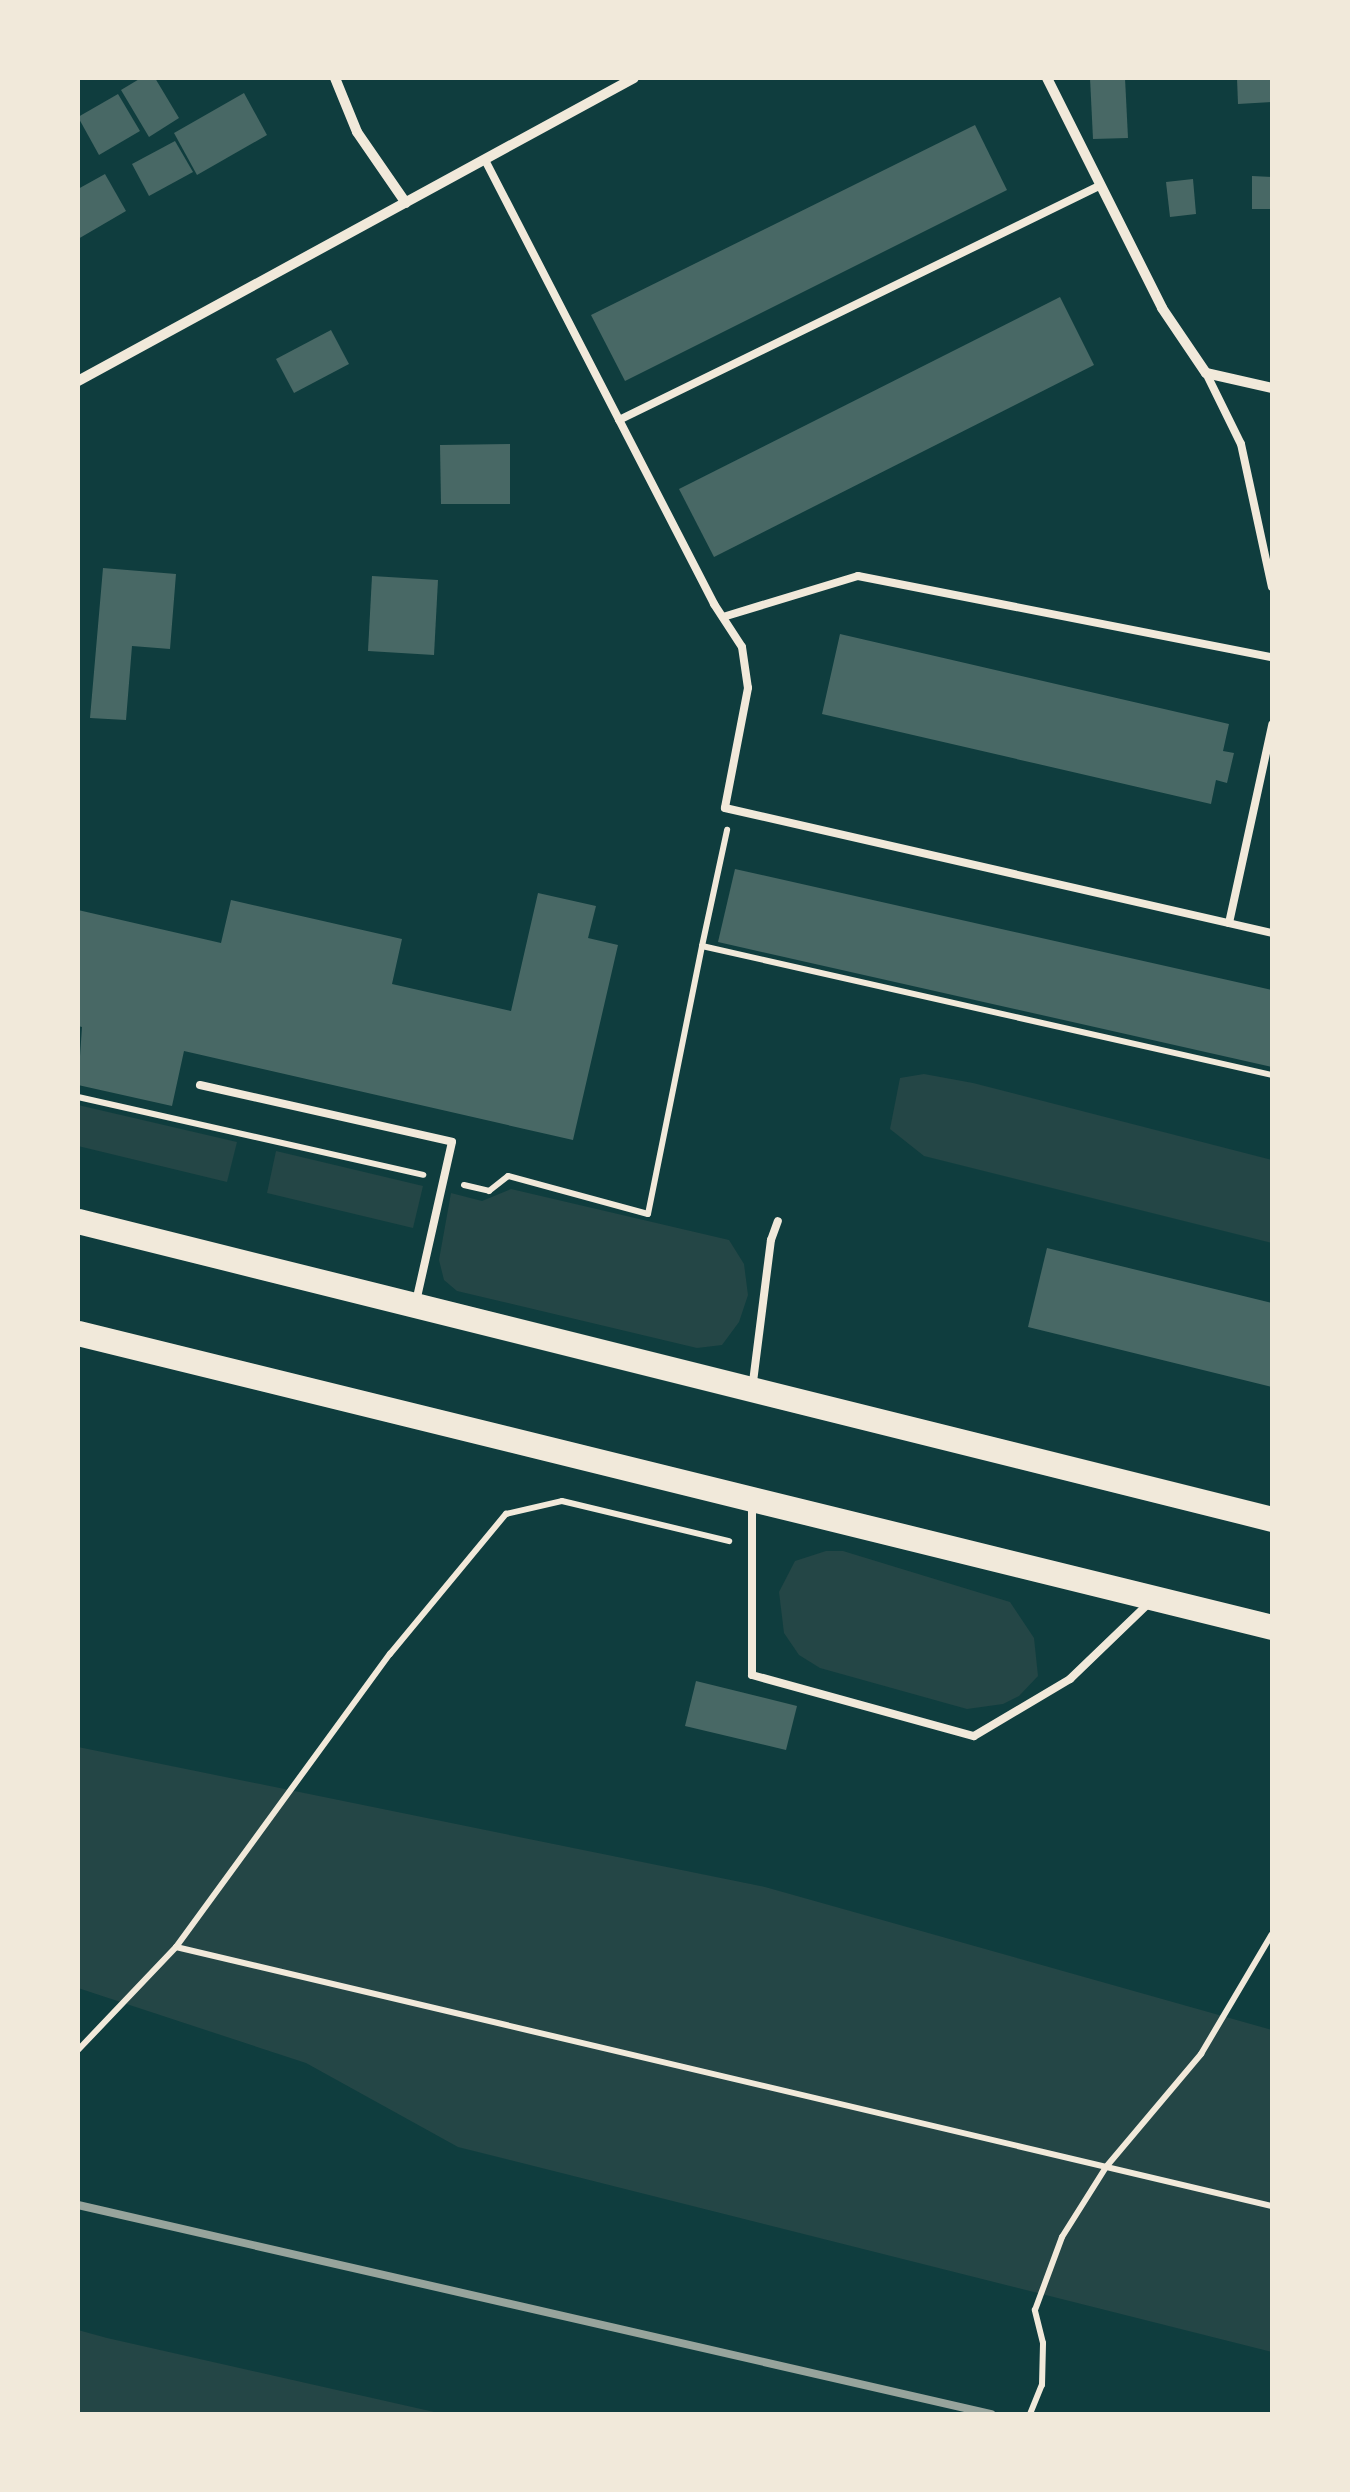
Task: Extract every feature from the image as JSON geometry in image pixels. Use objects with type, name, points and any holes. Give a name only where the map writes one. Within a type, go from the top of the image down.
[{"type":"main road","points":[[78,1221],[1272,1519]]},
{"type":"main road","points":[[78,1334],[752,1495],[1272,1627]]},
{"type":"street","points":[[335,78],[357,132],[406,203]]},
{"type":"street","points":[[78,381],[634,78]]},
{"type":"street","points":[[1048,78],[1162,308],[1206,373],[1272,388]]},
{"type":"lane","points":[[485,160],[742,647],[748,688],[725,808],[1272,933]]},
{"type":"lane","points":[[619,420],[1101,185]]},
{"type":"lane","points":[[1206,373],[1241,444],[1272,587]]},
{"type":"lane","points":[[723,617],[858,576],[1272,657]]},
{"type":"lane","points":[[1228,923],[1272,731]]},
{"type":"lane","points":[[200,1085],[452,1142],[416,1306]]},
{"type":"lane","points":[[752,1392],[771,1240],[778,1221]]},
{"type":"lane","points":[[752,1495],[752,1675],[974,1736],[1070,1680],[1154,1598]]},
{"type":"path","points":[[78,1097],[490,1190],[508,1176],[648,1214],[731,809]]},
{"type":"path","points":[[702,946],[1272,1075]]},
{"type":"path","points":[[78,2050],[176,1947],[390,1654],[506,1514],[562,1500],[752,1546]]},
{"type":"path","points":[[1030,2414],[1042,2385],[1043,2342],[1035,2310],[1062,2236],[1106,2167],[1201,2054],[1272,1934]]},
{"type":"path","points":[[176,1947],[1272,2206]]},
{"type":"shaded area","points":[[924,1074],[973,1083],[1272,1160],[1272,1243],[924,1156],[890,1129],[900,1078]]},
{"type":"shaded area","points":[[78,1105],[237,1142],[227,1182],[78,1146]]},
{"type":"shaded area","points":[[276,1151],[423,1186],[413,1228],[267,1193]]},
{"type":"shaded area","points":[[511,1189],[729,1240],[744,1264],[748,1295],[739,1322],[722,1345],[697,1348],[457,1291],[444,1280],[439,1260],[451,1193],[482,1201]]},
{"type":"shaded area","points":[[826,1551],[843,1551],[1010,1602],[1034,1638],[1038,1676],[1019,1696],[1003,1704],[967,1709],[820,1668],[799,1655],[784,1633],[779,1592],[795,1561]]},
{"type":"shaded area","points":[[78,1747],[765,1887],[1272,2030],[1272,2352],[458,2147],[306,2063],[78,1988]]},
{"type":"shaded area","points":[[78,2330],[107,2338],[443,2414],[78,2414]]},
{"type":"building","points":[[141,78],[155,78],[179,118],[149,137],[121,90]]},
{"type":"building","points":[[1090,78],[1125,78],[1128,138],[1093,139]]},
{"type":"building","points":[[1237,78],[1272,78],[1272,102],[1238,104]]},
{"type":"building","points":[[244,93],[267,135],[197,175],[174,133]]},
{"type":"building","points":[[118,94],[140,131],[99,155],[78,117]]},
{"type":"building","points":[[975,125],[1007,190],[625,381],[591,315]]},
{"type":"building","points":[[175,141],[193,172],[149,196],[132,164]]},
{"type":"building","points":[[105,174],[126,211],[78,239],[78,189]]},
{"type":"building","points":[[1252,176],[1272,177],[1272,209],[1252,209]]},
{"type":"building","points":[[1193,179],[1196,214],[1170,217],[1166,182]]},
{"type":"building","points":[[1060,297],[1094,365],[714,557],[679,489]]},
{"type":"building","points":[[331,330],[349,364],[294,393],[276,359]]},
{"type":"building","points":[[510,444],[510,504],[441,504],[440,445]]},
{"type":"building","points":[[103,568],[176,574],[170,649],[132,646],[126,720],[90,718]]},
{"type":"building","points":[[372,576],[438,580],[434,655],[368,651]]},
{"type":"building","points":[[840,634],[1229,724],[1223,751],[1234,753],[1227,783],[1216,780],[1211,804],[822,714]]},
{"type":"building","points":[[735,869],[1272,990],[1272,1067],[718,942]]},
{"type":"building","points":[[538,893],[596,906],[588,938],[618,945],[573,1140],[184,1051],[172,1106],[78,1085],[82,1027],[78,1026],[78,910],[221,943],[231,900],[402,939],[392,984],[511,1011]]},
{"type":"building","points":[[1047,1248],[1272,1303],[1272,1387],[1028,1327]]},
{"type":"building","points":[[696,1681],[797,1706],[786,1750],[685,1726]]},
{"type":"railway","points":[[78,2205],[991,2414]]}]
